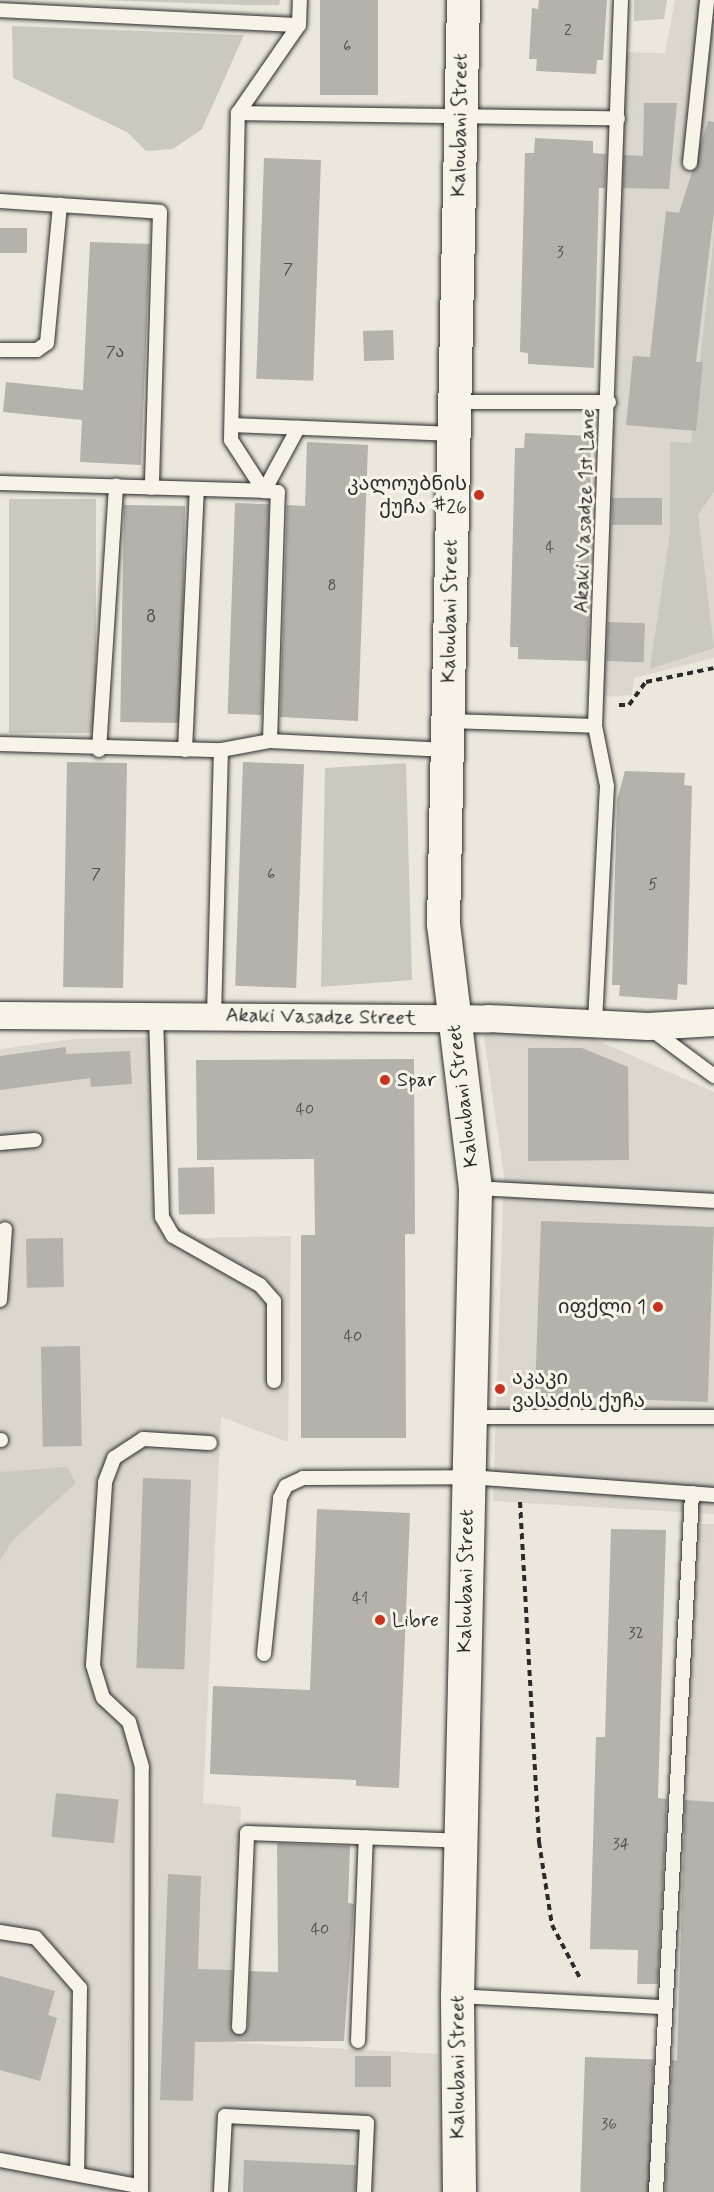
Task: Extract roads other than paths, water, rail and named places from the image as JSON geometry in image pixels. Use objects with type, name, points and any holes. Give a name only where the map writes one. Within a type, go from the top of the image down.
[{"type":"street","name":"Kaloubani Street","points":[[459,2192],[457,1996],[475,1188],[443,924],[463,0]]},
{"type":"street","name":"Akaki Vasadze Street","points":[[0,1015],[454,1018],[595,1022],[648,1026],[714,1022]]},
{"type":"lane","points":[[264,491],[231,440],[238,112],[299,25],[300,0]]},
{"type":"lane","name":"Akaki Vasadze 1st Lane","points":[[595,1022],[607,786],[595,726],[609,402],[621,0]]},
{"type":"lane","points":[[690,163],[706,0]]},
{"type":"lane","points":[[0,10],[299,25]]},
{"type":"lane","points":[[238,112],[461,113],[618,118]]},
{"type":"lane","points":[[0,201],[160,212],[152,488]]},
{"type":"lane","points":[[0,350],[37,350],[47,343],[60,205]]},
{"type":"lane","points":[[454,402],[609,402]]},
{"type":"lane","points":[[232,425],[454,434]]},
{"type":"lane","points":[[264,491],[298,428]]},
{"type":"lane","points":[[0,483],[278,492],[270,741]]},
{"type":"lane","points":[[99,750],[116,486]]},
{"type":"lane","points":[[185,750],[197,489]]},
{"type":"lane","points":[[0,744],[99,750],[221,750],[270,741],[448,736],[595,726]]},
{"type":"lane","points":[[214,1016],[221,750]]},
{"type":"lane","points":[[156,1016],[162,1217],[173,1236],[252,1280],[274,1301],[274,1381]]},
{"type":"lane","points":[[648,1026],[714,1076]]},
{"type":"lane","points":[[0,1143],[35,1140]]},
{"type":"lane","points":[[475,1188],[714,1201]]},
{"type":"lane","points":[[0,1300],[5,1229]]},
{"type":"lane","points":[[470,1417],[714,1417]]},
{"type":"lane","points":[[0,2160],[77,2174],[139,2189],[142,1767],[129,1722],[103,1698],[93,1665],[105,1482],[114,1458],[143,1439],[210,1443]]},
{"type":"lane","points":[[264,1654],[280,1498],[286,1486],[303,1479],[469,1477],[714,1495]]},
{"type":"lane","points":[[656,2192],[663,2007],[692,1493]]},
{"type":"lane","points":[[240,2027],[247,1833],[461,1841]]},
{"type":"lane","points":[[358,2041],[366,1838]]},
{"type":"lane","points":[[0,1932],[36,1938],[81,1988],[77,2174]]},
{"type":"lane","points":[[457,1996],[663,2007]]},
{"type":"lane","points":[[221,2192],[225,2116],[368,2123],[364,2192]]},
{"type":"place","name":"კალოუბნის ქუჩა #26","points":[[479,495]]},
{"type":"place","name":"Spar","points":[[385,1080]]},
{"type":"place","name":"იფქლი 1","points":[[658,1307]]},
{"type":"place","name":"აკაკი ვასაძის ქუჩა","points":[[500,1389]]},
{"type":"place","name":"Libre","points":[[380,1620]]}]
